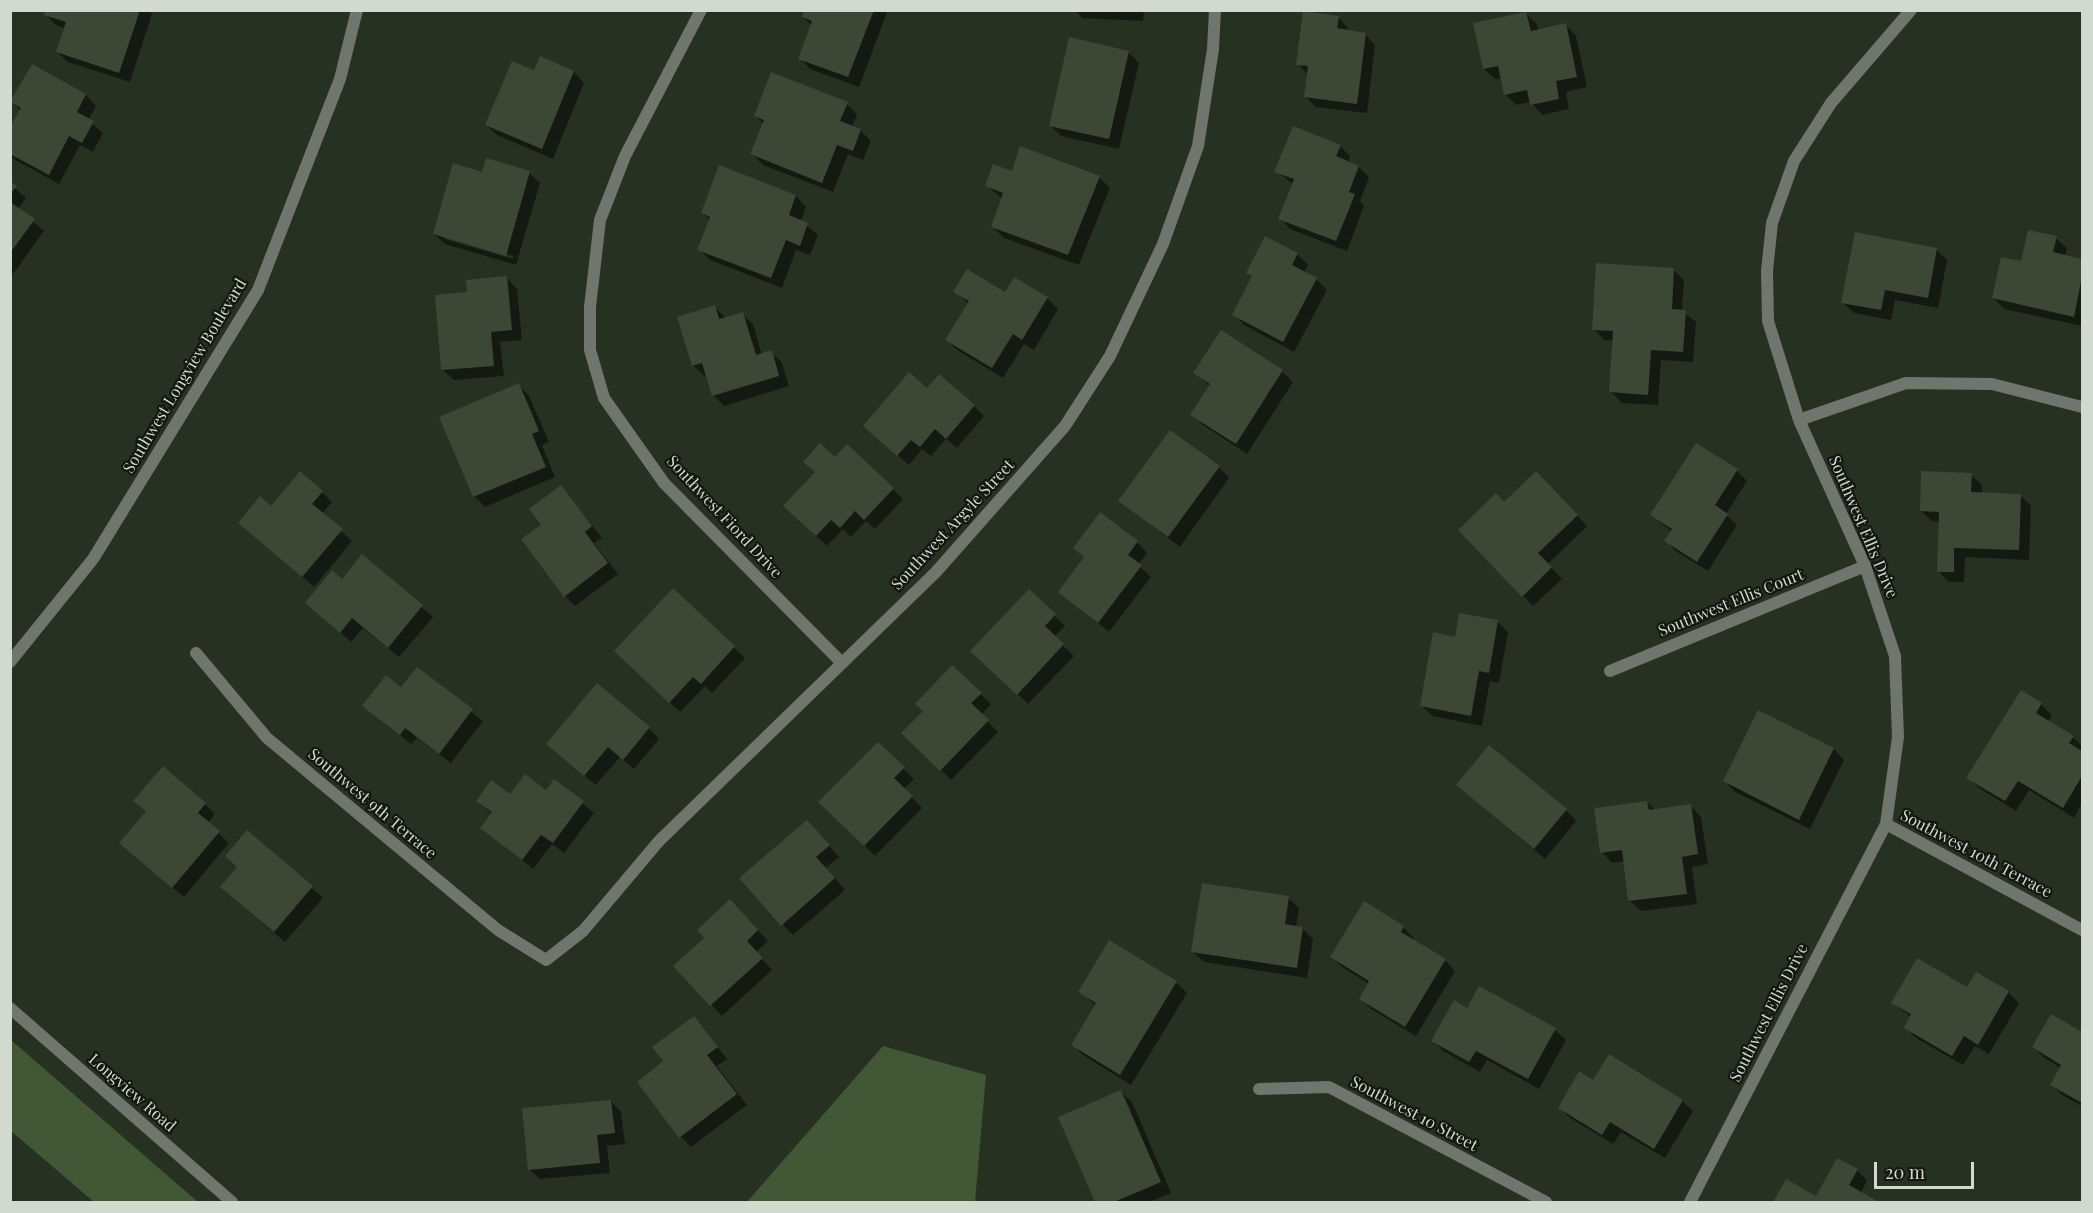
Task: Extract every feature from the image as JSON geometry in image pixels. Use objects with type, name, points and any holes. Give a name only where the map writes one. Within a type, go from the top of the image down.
[{"type":"street","name":"Southwest Longview Boulevard","points":[[10,662],[93,559],[258,290],[340,79],[357,10]]},
{"type":"street","name":"Southwest Fiord Drive","points":[[701,10],[625,156],[600,220],[590,307],[590,350],[604,398],[664,483],[842,663]]},
{"type":"street","name":"Southwest Argyle Street","points":[[546,960],[583,931],[659,841],[936,572],[1065,426],[1110,356],[1163,244],[1198,146],[1214,49],[1215,10]]},
{"type":"street","name":"Southwest Ellis Drive","points":[[1690,1203],[1886,824],[1898,737],[1895,656],[1865,566],[1799,420],[1768,321],[1767,271],[1772,223],[1794,161],[1831,103],[1911,10]]},
{"type":"street","points":[[1799,420],[1906,383],[1992,384],[2082,407]]},
{"type":"street","name":"Southwest Ellis Court","points":[[1610,671],[1865,566]]},
{"type":"street","name":"Southwest 9th Terrace","points":[[196,653],[267,738],[498,930],[546,960]]},
{"type":"street","name":"Southwest 10th Terrace","points":[[1886,824],[2082,930]]},
{"type":"street","name":"Longview Road","points":[[10,1008],[232,1203]]},
{"type":"street","name":"Southwest 10 Street","points":[[1259,1089],[1329,1088],[1546,1203]]},
{"type":"green space","points":[[11,1040],[198,1202],[94,1202],[11,1131]]},
{"type":"green space","points":[[883,1046],[986,1075],[975,1202],[747,1202]]},
{"type":"building","points":[[45,10],[140,10],[119,73],[56,52],[66,22],[44,15]]},
{"type":"building","points":[[804,10],[874,10],[848,77],[798,59],[812,21],[802,17]]},
{"type":"building","points":[[1303,11],[1339,16],[1337,28],[1366,33],[1357,104],[1304,97],[1308,66],[1296,65]]},
{"type":"building","points":[[1526,12],[1531,31],[1566,23],[1577,77],[1556,81],[1559,99],[1530,105],[1527,90],[1504,95],[1498,66],[1483,69],[1473,23]]},
{"type":"building","points":[[1069,37],[1129,51],[1109,139],[1049,126]]},
{"type":"building","points":[[540,56],[574,71],[542,149],[485,125],[512,61],[534,70]]},
{"type":"building","points":[[32,64],[86,94],[77,112],[94,121],[82,143],[69,136],[49,175],[10,154],[10,127],[21,108],[10,102]]},
{"type":"building","points":[[771,72],[848,102],[840,121],[861,129],[853,151],[837,145],[822,183],[750,154],[764,120],[754,116]]},
{"type":"building","points":[[1293,126],[1341,145],[1336,156],[1359,166],[1349,192],[1355,194],[1336,241],[1278,219],[1294,179],[1274,172]]},
{"type":"building","points":[[1020,146],[1100,176],[1068,255],[991,227],[1003,193],[985,186],[993,164],[1012,171]]},
{"type":"building","points":[[486,158],[530,171],[506,256],[433,234],[453,163],[482,172]]},
{"type":"building","points":[[719,165],[796,195],[789,215],[808,223],[800,246],[786,240],[771,278],[697,250],[710,217],[701,213]]},
{"type":"building","points":[[10,182],[17,186],[10,194]]},
{"type":"building","points":[[10,202],[35,219],[10,253]]},
{"type":"building","points":[[2028,230],[2057,236],[2053,252],[2082,259],[2082,276],[2074,317],[1992,298],[2001,257],[2021,261]]},
{"type":"building","points":[[1855,232],[1937,248],[1928,298],[1885,290],[1881,310],[1841,303]]},
{"type":"building","points":[[1265,236],[1298,253],[1292,265],[1317,278],[1283,342],[1232,315],[1252,276],[1246,273]]},
{"type":"building","points":[[1596,263],[1674,268],[1672,309],[1686,310],[1683,352],[1651,350],[1648,395],[1609,392],[1613,331],[1592,330]]},
{"type":"building","points":[[967,269],[1005,292],[1014,277],[1048,297],[1022,340],[1013,334],[992,368],[945,340],[969,301],[953,292]]},
{"type":"building","points":[[507,276],[512,330],[491,332],[494,366],[441,370],[435,295],[467,292],[466,280]]},
{"type":"building","points":[[715,305],[719,319],[743,312],[756,355],[772,350],[779,376],[712,396],[702,363],[692,366],[677,317]]},
{"type":"building","points":[[1221,330],[1283,370],[1236,444],[1190,415],[1210,384],[1193,373]]},
{"type":"building","points":[[909,372],[927,388],[939,374],[975,405],[946,439],[935,429],[920,447],[911,440],[897,456],[863,426]]},
{"type":"building","points":[[519,383],[539,431],[532,434],[546,467],[473,497],[439,417]]},
{"type":"building","points":[[1170,430],[1220,466],[1168,537],[1118,501]]},
{"type":"building","points":[[820,443],[835,457],[847,444],[894,488],[864,520],[855,511],[840,528],[831,520],[816,536],[783,506],[815,472],[803,462]]},
{"type":"building","points":[[1696,443],[1738,469],[1715,505],[1728,514],[1697,562],[1664,541],[1672,529],[1650,515]]},
{"type":"building","points":[[300,471],[323,491],[312,504],[343,529],[302,577],[238,523],[260,496],[271,506]]},
{"type":"building","points":[[1536,471],[1578,515],[1538,553],[1552,567],[1522,597],[1458,530],[1496,493],[1504,502]]},
{"type":"building","points":[[1921,471],[1972,473],[1971,492],[2021,494],[2019,550],[1954,548],[1954,572],[1937,572],[1939,512],[1920,511]]},
{"type":"building","points":[[561,485],[592,526],[585,532],[608,563],[564,597],[521,539],[541,525],[529,509]]},
{"type":"building","points":[[1100,512],[1138,541],[1128,555],[1142,565],[1098,623],[1058,592],[1084,557],[1073,548]]},
{"type":"building","points":[[362,554],[423,605],[388,648],[352,618],[340,633],[305,603],[332,570],[342,579]]},
{"type":"building","points":[[673,588],[735,646],[701,684],[693,677],[669,703],[614,651]]},
{"type":"building","points":[[1029,589],[1056,614],[1045,626],[1064,644],[1017,695],[970,651]]},
{"type":"building","points":[[1459,613],[1498,620],[1489,673],[1479,671],[1471,716],[1420,706],[1433,632],[1455,637]]},
{"type":"building","points":[[952,665],[982,693],[971,703],[989,720],[940,771],[901,733],[923,711],[915,704]]},
{"type":"building","points":[[417,667],[473,709],[439,754],[405,728],[400,735],[362,706],[386,675],[401,687]]},
{"type":"building","points":[[597,683],[650,727],[623,760],[608,747],[584,776],[546,744]]},
{"type":"building","points":[[2021,690],[2042,703],[2036,713],[2074,736],[2069,743],[2082,751],[2082,776],[2063,808],[2018,781],[2005,801],[1966,778]]},
{"type":"building","points":[[1758,710],[1834,748],[1799,820],[1723,781]]},
{"type":"building","points":[[878,742],[905,767],[894,778],[913,796],[864,846],[818,802]]},
{"type":"building","points":[[1489,745],[1567,809],[1534,849],[1456,785]]},
{"type":"building","points":[[163,766],[206,803],[198,813],[220,831],[172,888],[119,843],[146,811],[133,801]]},
{"type":"building","points":[[525,774],[546,790],[554,779],[584,801],[553,843],[541,835],[522,860],[480,828],[492,812],[476,801],[491,780],[510,794]]},
{"type":"building","points":[[1647,801],[1649,810],[1691,804],[1698,854],[1682,857],[1687,894],[1628,901],[1622,850],[1600,853],[1594,808]]},
{"type":"building","points":[[807,820],[830,845],[816,857],[835,878],[781,926],[739,878]]},
{"type":"building","points":[[247,830],[313,886],[274,932],[220,887],[237,867],[225,856]]},
{"type":"building","points":[[1202,883],[1289,896],[1285,924],[1303,927],[1297,968],[1191,952]]},
{"type":"building","points":[[730,899],[758,930],[747,941],[763,958],[710,1006],[673,966],[704,938],[697,930]]},
{"type":"building","points":[[1364,901],[1404,926],[1401,932],[1446,959],[1405,1027],[1359,999],[1369,981],[1330,957]]},
{"type":"building","points":[[1109,940],[1177,981],[1120,1075],[1071,1045],[1096,1003],[1078,992]]},
{"type":"building","points":[[1917,958],[1967,987],[1976,972],[2009,991],[1978,1045],[1964,1036],[1952,1056],[1904,1028],[1911,1014],[1891,1003]]},
{"type":"building","points":[[1479,986],[1556,1028],[1528,1079],[1476,1051],[1469,1062],[1431,1041],[1454,1000],[1467,1008]]},
{"type":"building","points":[[2051,1014],[2082,1032],[2082,1103],[2050,1085],[2061,1065],[2032,1047]]},
{"type":"building","points":[[694,1016],[718,1047],[707,1055],[737,1094],[679,1138],[637,1082],[663,1061],[652,1047]]},
{"type":"building","points":[[1609,1054],[1683,1100],[1654,1149],[1610,1122],[1602,1135],[1558,1108],[1579,1071],[1593,1080]]},
{"type":"building","points":[[1121,1090],[1161,1182],[1114,1202],[1095,1202],[1058,1117]]},
{"type":"building","points":[[611,1100],[615,1133],[597,1135],[600,1163],[528,1170],[522,1108]]},
{"type":"building","points":[[1837,1158],[1858,1169],[1849,1185],[1879,1202],[1773,1202],[1786,1179],[1816,1196]]}]
